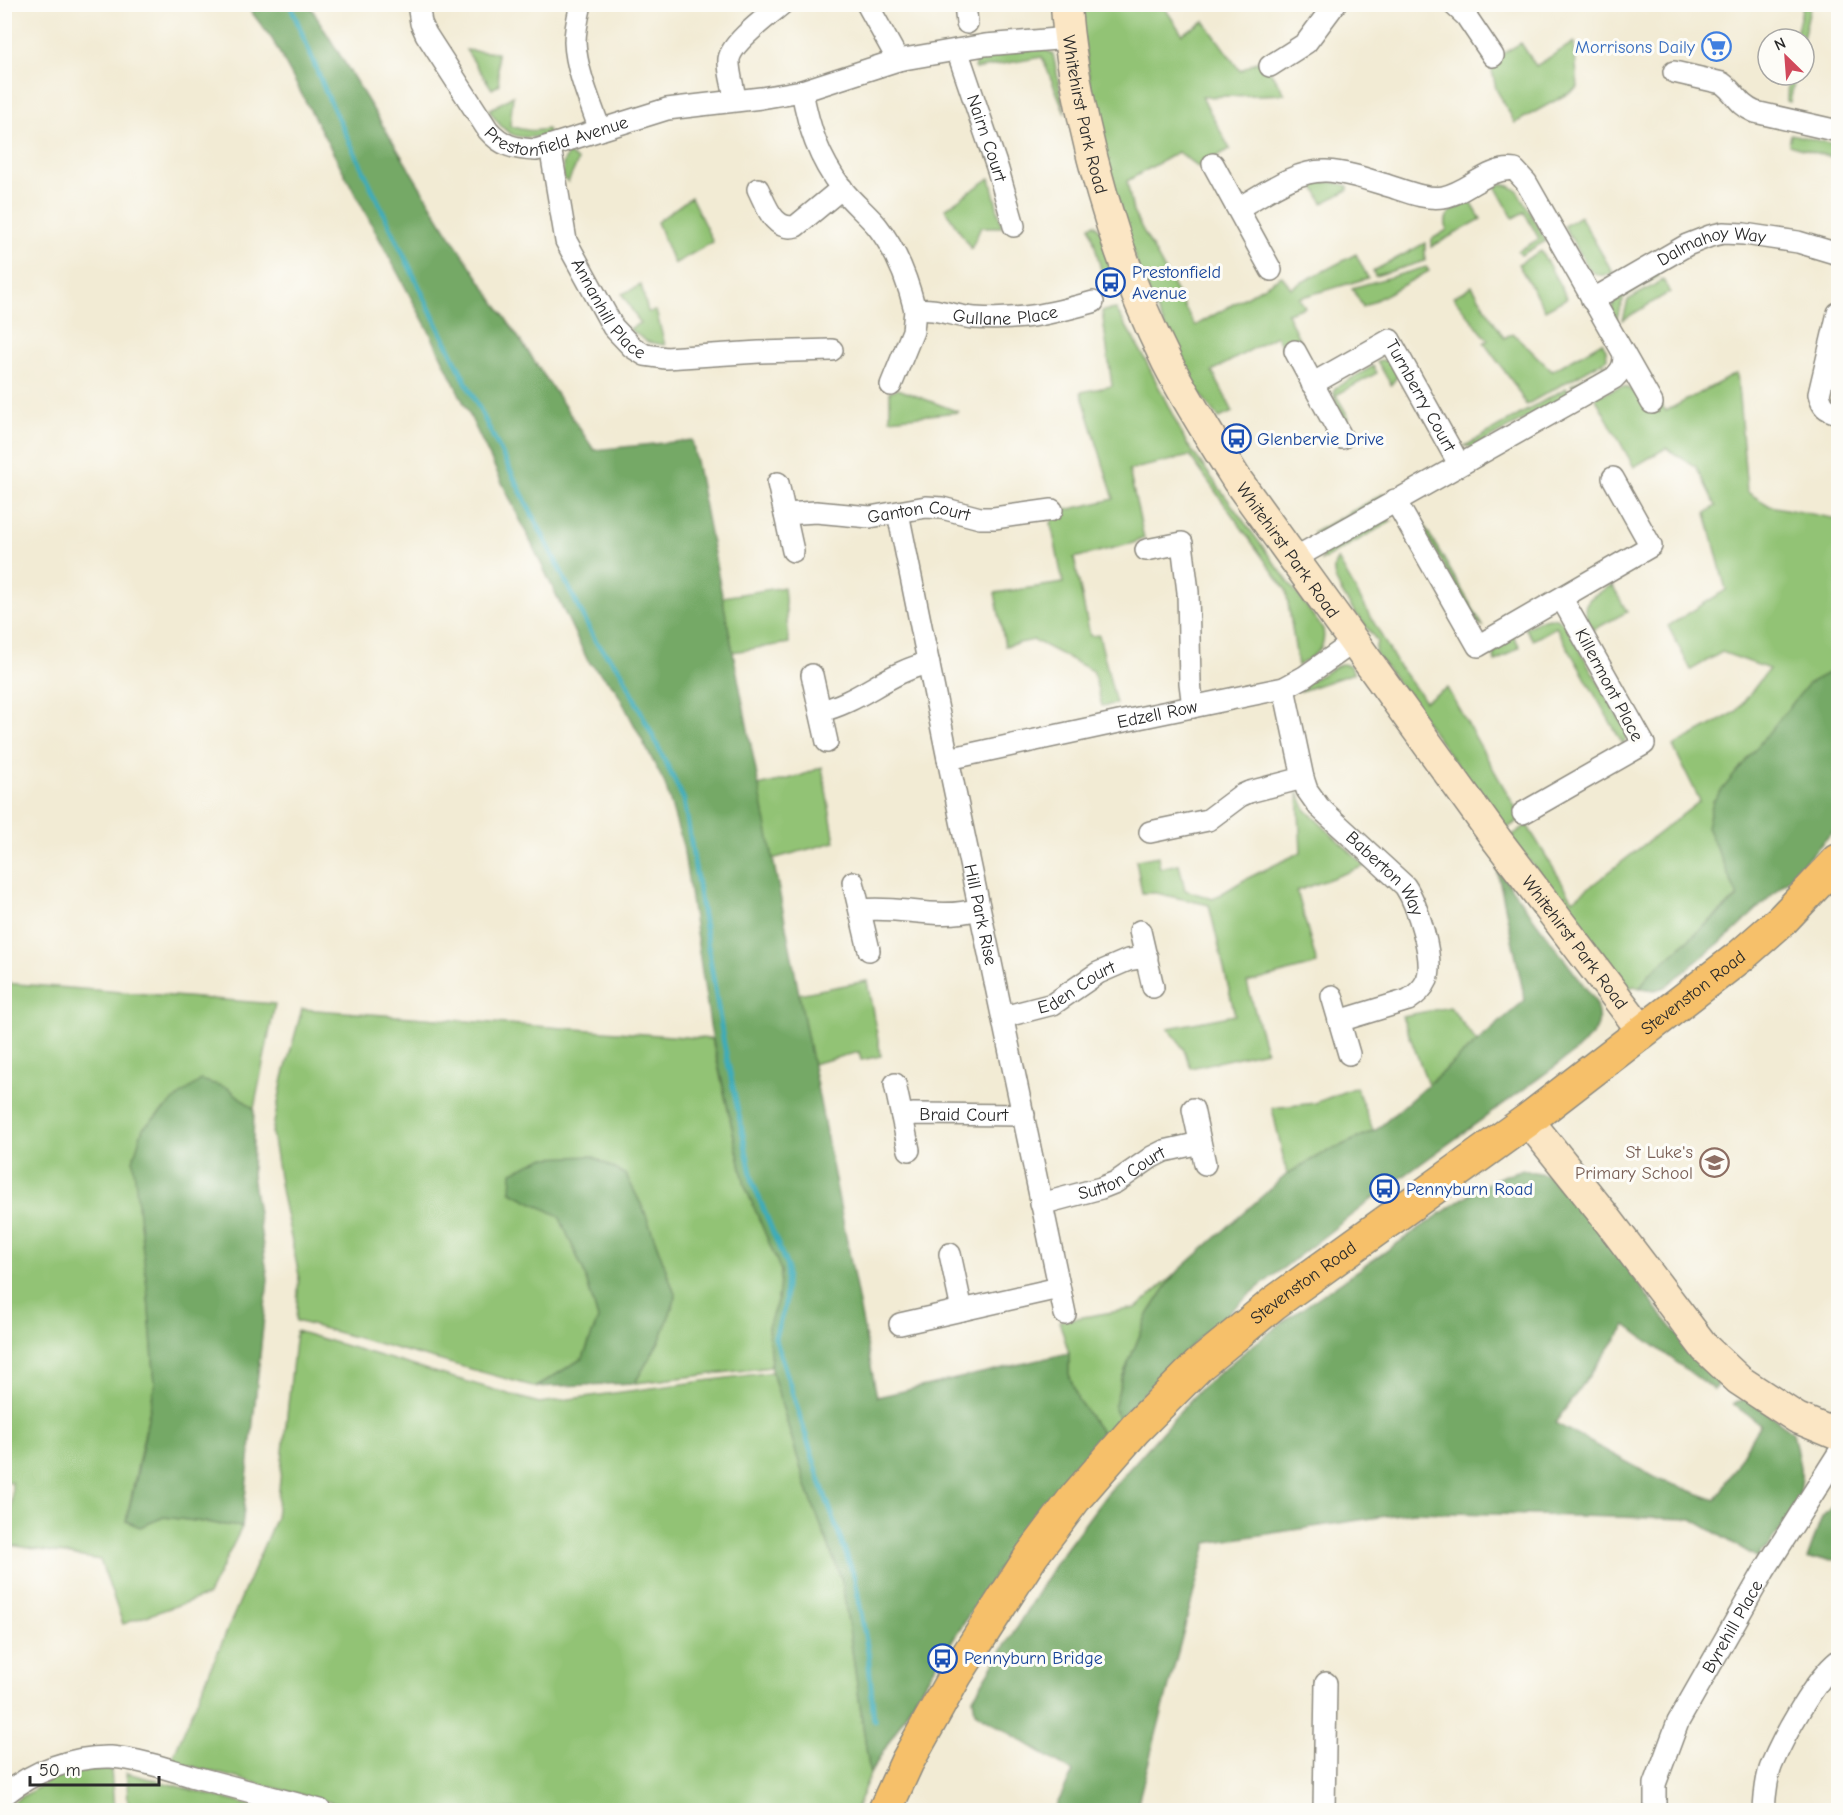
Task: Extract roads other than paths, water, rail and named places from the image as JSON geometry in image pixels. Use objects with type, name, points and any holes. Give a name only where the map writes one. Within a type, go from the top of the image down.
[{"type":"highway","name":"Stevenston Road","points":[[885,1810],[907,1762],[956,1674],[1032,1555],[1075,1498],[1135,1429],[1199,1365],[1274,1303],[1527,1120],[1742,955],[1783,919],[1839,861]]},
{"type":"street","name":"Prestonfield Avenue","points":[[418,4],[421,23],[426,34],[488,130],[501,143],[536,150],[668,109],[802,91],[898,60],[985,45],[1069,38]]},
{"type":"street","points":[[581,4],[575,44],[579,65],[600,130]]},
{"type":"street","points":[[867,4],[898,60]]},
{"type":"street","name":"Whitehirst Park Road","points":[[1066,4],[1079,96],[1100,187],[1119,248],[1142,309],[1168,365],[1237,480],[1497,840],[1643,1032]]},
{"type":"street","points":[[1270,66],[1306,43],[1335,4]]},
{"type":"street","points":[[1453,4],[1466,16],[1493,56]]},
{"type":"street","points":[[735,100],[729,61],[731,53],[743,38],[781,5]]},
{"type":"street","name":"Nairn Court","points":[[957,50],[998,170],[1014,226]]},
{"type":"street","points":[[1674,72],[1722,83],[1744,107],[1755,112],[1839,131]]},
{"type":"street","points":[[802,91],[811,134],[821,155],[842,188],[887,240],[910,290],[915,310],[913,331],[891,385]]},
{"type":"street","name":"Annanhill Place","points":[[550,146],[566,241],[613,327],[632,347],[645,355],[666,358],[832,350]]},
{"type":"street","points":[[1214,164],[1271,270]]},
{"type":"street","points":[[1238,208],[1296,176],[1312,172],[1326,171],[1344,174],[1421,196],[1441,198],[1457,194],[1493,173],[1515,170],[1526,182],[1652,403]]},
{"type":"street","points":[[758,189],[775,220],[785,227],[790,227],[796,226],[842,188]]},
{"type":"street","name":"Dalmahoy Way","points":[[1592,300],[1687,245],[1723,233],[1798,242],[1839,254]]},
{"type":"street","name":"Gullane Place","points":[[915,310],[936,309],[971,318],[1005,319],[1034,317],[1093,302]]},
{"type":"street","points":[[1839,313],[1819,394],[1823,406],[1839,413]]},
{"type":"street","name":"Turnberry Court","points":[[1312,384],[1390,340],[1459,464]]},
{"type":"street","points":[[1295,351],[1342,438]]},
{"type":"street","points":[[1294,558],[1614,378],[1622,370],[1624,354]]},
{"type":"street","points":[[1395,500],[1478,646],[1651,546],[1613,478]]},
{"type":"street","points":[[778,483],[793,551]]},
{"type":"street","name":"Ganton Court","points":[[785,514],[816,512],[870,517],[926,507],[942,508],[980,518],[994,518],[1052,510]]},
{"type":"street","name":"Hill Park Rise","points":[[898,513],[1065,1314]]},
{"type":"street","points":[[1146,550],[1182,543],[1188,592],[1190,683],[1193,707]]},
{"type":"street","name":"Killermont Place","points":[[1523,813],[1644,744],[1562,599]]},
{"type":"street","name":"Edzell Row","points":[[948,759],[1284,688],[1304,677],[1355,641]]},
{"type":"street","points":[[820,711],[837,708],[903,671],[928,663]]},
{"type":"street","points":[[812,675],[827,742]]},
{"type":"street","name":"Baberton Way","points":[[1284,688],[1307,790],[1319,807],[1405,886],[1412,897],[1429,958],[1426,983],[1408,1000],[1339,1021]]},
{"type":"street","points":[[1150,832],[1208,820],[1249,792],[1303,778]]},
{"type":"street","points":[[853,882],[869,950]]},
{"type":"street","points":[[860,910],[876,908],[941,915],[979,909]]},
{"type":"street","points":[[1140,931],[1153,987]]},
{"type":"street","name":"Eden Court","points":[[1003,1017],[1053,1004],[1098,973],[1128,960],[1147,957]]},
{"type":"street","points":[[1332,996],[1349,1054]]},
{"type":"street","name":"Braid Court","points":[[895,1084],[909,1150]]},
{"type":"street","points":[[1193,1110],[1205,1164]]},
{"type":"street","name":"Braid Court","points":[[902,1116],[913,1114],[1024,1115]]},
{"type":"street","points":[[1527,1120],[1604,1215],[1705,1348],[1739,1380],[1797,1418],[1839,1435]]},
{"type":"street","name":"Sutton Court","points":[[1041,1204],[1101,1188],[1116,1182],[1158,1154],[1200,1143]]},
{"type":"street","points":[[950,1254],[962,1310]]},
{"type":"street","points":[[900,1324],[1059,1288]]},
{"type":"street","name":"Byrehill Place","points":[[1655,1810],[1655,1784],[1678,1722],[1764,1571],[1839,1454]]},
{"type":"street","points":[[1764,1810],[1771,1766],[1776,1755],[1792,1724],[1820,1681],[1839,1661]]},
{"type":"street","points":[[1324,1810],[1326,1683]]},
{"type":"street","points":[[4,1795],[42,1771],[60,1764],[111,1757],[159,1767],[320,1810]]},
{"type":"waterway","points":[[290,4],[327,95],[436,322],[596,642],[621,671],[684,800],[724,1044],[753,1183],[787,1267],[785,1305],[775,1337],[821,1484],[855,1579],[868,1652],[874,1721]]},
{"type":"place","name":"Morrisons Daily","points":[[1716,47]]},
{"type":"place","name":"Prestonfield Avenue","points":[[1111,282]]},
{"type":"place","name":"Glenbervie Drive","points":[[1236,439]]},
{"type":"place","name":"St Luke's Primary School","points":[[1714,1162]]},
{"type":"place","name":"Pennyburn Road","points":[[1385,1189]]},
{"type":"place","name":"Pennyburn Bridge","points":[[943,1658]]}]
